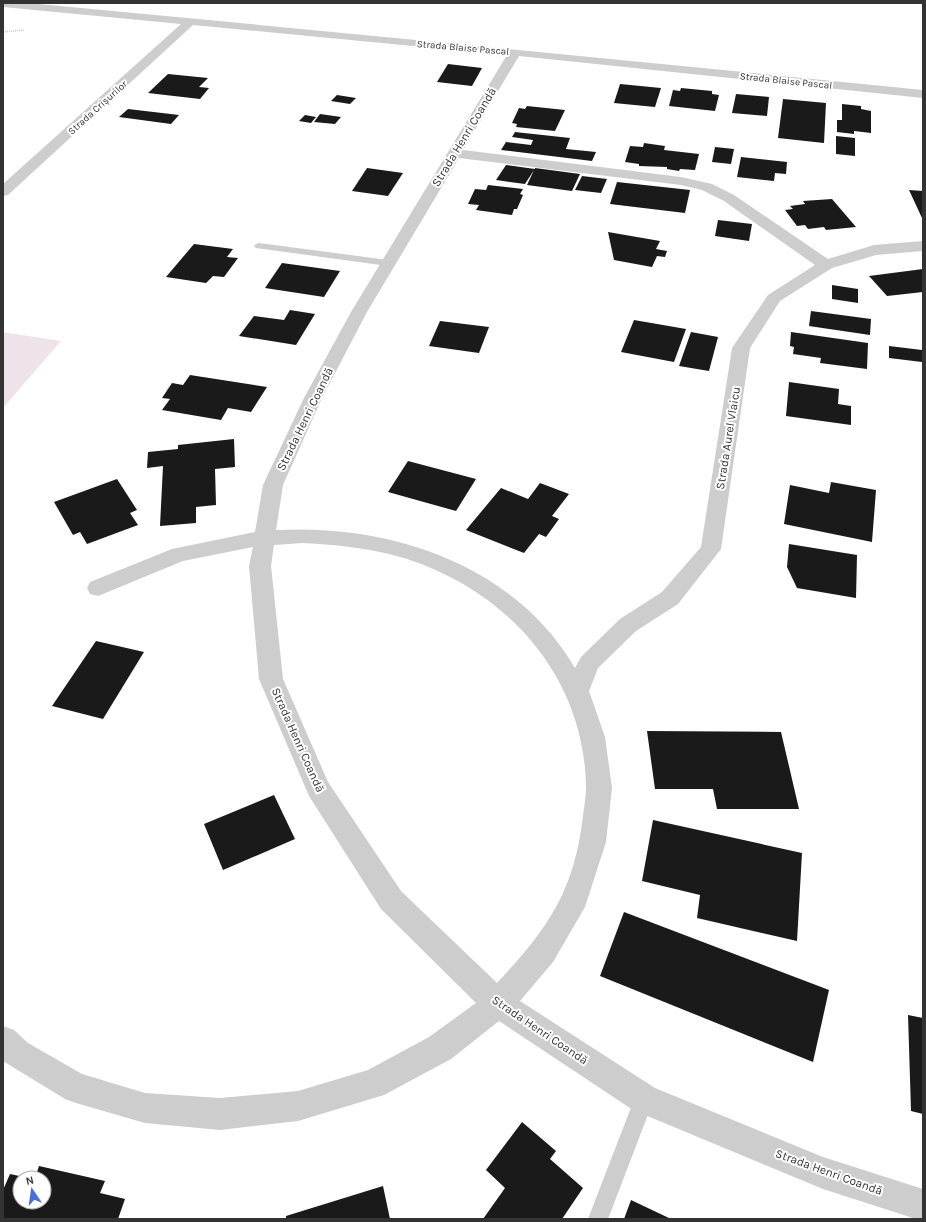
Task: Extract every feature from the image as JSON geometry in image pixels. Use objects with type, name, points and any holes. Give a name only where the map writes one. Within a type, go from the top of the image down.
[{"type":"street","name":"Strada Blaise Pascal","points":[[3,4],[515,52],[923,94]]},
{"type":"street","name":"Strada Crișurilor","points":[[3,192],[191,21]]},
{"type":"street","name":"Strada Henri Coandă","points":[[515,52],[359,312],[313,398],[273,485],[260,566],[271,680],[318,788],[391,900],[498,1004],[644,1099],[823,1173],[923,1205]]},
{"type":"street","points":[[455,153],[681,181],[707,187],[729,198],[826,265]]},
{"type":"street","name":"Strada Aurel Vlaicu","points":[[577,691],[590,663],[628,625],[670,598],[711,549],[741,348],[774,298],[826,265],[874,250],[923,246]]},
{"type":"street","points":[[3,1041],[16,1054],[76,1088],[145,1108],[220,1114],[298,1106],[373,1084],[440,1048],[498,1004],[543,953],[575,898],[593,842],[599,788],[593,738],[577,691],[559,660],[537,631],[510,606],[481,585],[449,568],[415,554],[379,544],[341,538],[311,536],[264,538],[179,554],[98,588]]},
{"type":"lane","points":[[259,246],[388,263]]},
{"type":"lane","points":[[598,1219],[644,1099]]},
{"type":"shaded area","points":[[3,332],[61,341],[3,408]]},
{"type":"building","points":[[448,64],[482,68],[472,86],[437,82]]},
{"type":"building","points":[[168,74],[208,78],[199,87],[209,88],[200,99],[148,93]]},
{"type":"building","points":[[620,84],[661,88],[655,107],[614,103]]},
{"type":"building","points":[[681,88],[712,91],[712,94],[719,95],[715,111],[669,106],[673,90],[680,91]]},
{"type":"building","points":[[736,94],[769,97],[767,116],[732,113]]},
{"type":"building","points":[[337,95],[356,98],[350,104],[331,101]]},
{"type":"building","points":[[783,99],[826,103],[824,143],[778,138]]},
{"type":"building","points":[[842,104],[861,106],[861,109],[871,111],[871,133],[854,131],[854,134],[837,132],[837,120],[842,120]]},
{"type":"building","points":[[527,106],[565,110],[555,131],[516,127],[517,124],[512,123],[519,108],[525,109]]},
{"type":"building","points":[[128,109],[179,115],[171,124],[119,117]]},
{"type":"building","points":[[320,114],[341,117],[335,124],[314,122]]},
{"type":"building","points":[[305,115],[316,117],[311,123],[299,121]]},
{"type":"building","points":[[515,132],[570,138],[566,149],[596,152],[592,161],[501,150],[506,142],[531,145],[533,140],[512,137]]},
{"type":"building","points":[[836,136],[855,138],[855,156],[836,154]]},
{"type":"building","points":[[644,143],[665,146],[664,150],[699,154],[695,170],[680,169],[679,171],[667,169],[667,167],[639,166],[639,164],[625,162],[630,146],[643,147]]},
{"type":"building","points":[[715,147],[734,149],[731,164],[712,162]]},
{"type":"building","points":[[741,157],[787,162],[786,174],[775,173],[774,181],[737,177]]},
{"type":"building","points":[[506,165],[580,174],[572,191],[527,185],[534,170],[525,184],[496,180]]},
{"type":"building","points":[[367,168],[403,173],[388,196],[352,191]]},
{"type":"building","points":[[582,176],[607,179],[601,193],[575,190]]},
{"type":"building","points":[[617,182],[690,190],[685,213],[610,204]]},
{"type":"building","points":[[488,185],[523,189],[520,194],[523,195],[517,209],[514,209],[512,215],[476,210],[479,205],[468,204],[475,189],[486,190]]},
{"type":"building","points":[[909,190],[923,191],[923,218],[922,218]]},
{"type":"building","points":[[832,199],[856,227],[826,230],[824,227],[808,229],[805,225],[797,226],[785,210],[793,209],[790,206],[805,204],[803,201]]},
{"type":"building","points":[[718,220],[752,224],[749,241],[715,236]]},
{"type":"building","points":[[608,232],[660,241],[656,249],[667,251],[665,257],[657,256],[652,267],[614,260]]},
{"type":"building","points":[[194,244],[233,249],[227,257],[238,258],[224,277],[213,276],[206,283],[166,277]]},
{"type":"building","points":[[282,263],[340,271],[324,297],[265,288]]},
{"type":"building","points":[[923,269],[923,292],[887,296],[869,276]]},
{"type":"building","points":[[832,285],[858,289],[858,303],[832,299]]},
{"type":"building","points":[[290,310],[315,314],[296,345],[239,336],[254,316],[284,320]]},
{"type":"building","points":[[811,311],[871,319],[870,335],[809,326]]},
{"type":"building","points":[[634,320],[686,329],[674,362],[621,352]]},
{"type":"building","points":[[440,321],[489,327],[479,353],[429,346]]},
{"type":"building","points":[[691,332],[718,337],[709,371],[679,366]]},
{"type":"building","points":[[791,332],[868,343],[867,369],[820,363],[821,358],[793,354],[794,347],[790,346]]},
{"type":"building","points":[[889,346],[922,350],[922,362],[889,358]]},
{"type":"building","points":[[190,375],[267,387],[251,412],[228,408],[221,420],[162,410],[170,399],[162,398],[172,383],[183,385]]},
{"type":"building","points":[[789,382],[839,389],[838,404],[851,406],[851,425],[786,416]]},
{"type":"building","points":[[234,439],[235,467],[215,469],[216,505],[196,507],[196,523],[160,526],[163,466],[147,468],[148,452],[178,449],[178,445]]},
{"type":"building","points":[[408,461],[476,479],[456,511],[388,492]]},
{"type":"building","points":[[117,479],[137,510],[130,513],[138,525],[87,544],[80,532],[73,535],[54,502]]},
{"type":"building","points":[[831,482],[876,490],[872,542],[784,524],[790,485],[829,493]]},
{"type":"building","points":[[540,483],[569,494],[552,516],[559,519],[546,537],[539,534],[524,553],[466,530],[501,488],[528,499]]},
{"type":"building","points":[[789,544],[857,555],[856,598],[797,588],[787,567]]},
{"type":"building","points":[[96,641],[144,652],[103,719],[52,706]]},
{"type":"building","points":[[647,731],[781,732],[799,809],[717,809],[713,789],[655,789]]},
{"type":"building","points":[[274,795],[295,839],[223,870],[204,824]]},
{"type":"building","points":[[653,820],[802,853],[797,941],[697,918],[700,895],[642,881]]},
{"type":"building","points":[[624,912],[829,990],[813,1062],[600,976]]},
{"type":"building","points":[[908,1015],[923,1018],[923,1114],[911,1111]]},
{"type":"building","points":[[522,1122],[556,1151],[550,1159],[583,1188],[562,1219],[483,1219],[505,1188],[486,1170]]},
{"type":"building","points":[[39,1166],[105,1181],[100,1193],[125,1199],[118,1219],[3,1219],[3,1190],[10,1174],[12,1174],[12,1210],[52,1210],[52,1170],[38,1170]]},
{"type":"building","points":[[383,1186],[390,1219],[286,1219],[286,1216]]},
{"type":"building","points":[[631,1200],[671,1219],[624,1219]]}]
